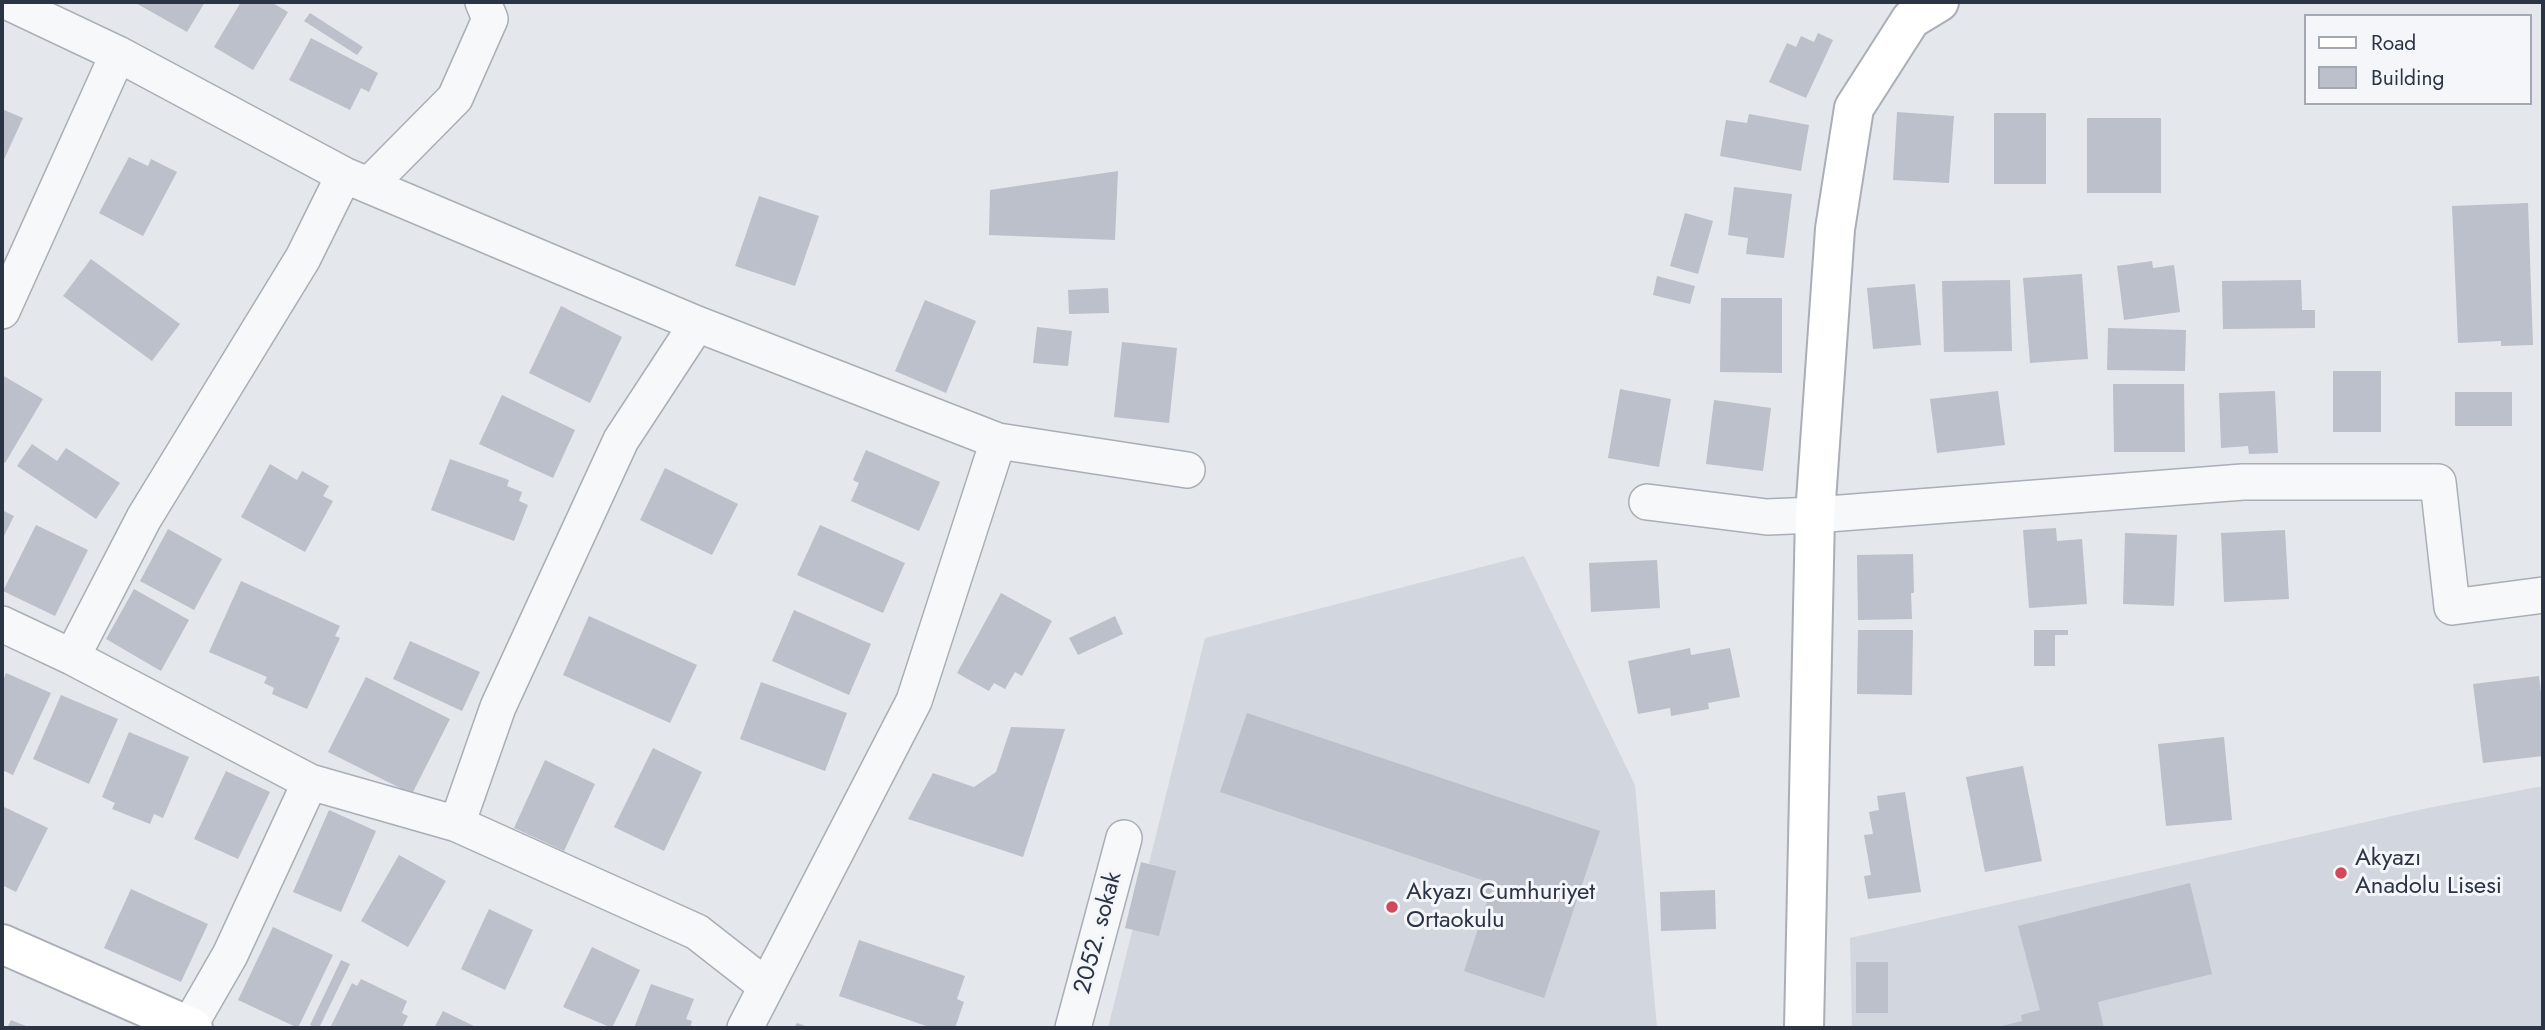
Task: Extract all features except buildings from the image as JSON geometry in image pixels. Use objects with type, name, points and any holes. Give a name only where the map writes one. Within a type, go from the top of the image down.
[{"type":"street","points":[[8,2],[118,54],[356,180],[697,324],[998,441],[1187,470]]},
{"type":"street","points":[[72,657],[144,518],[303,258],[356,180],[455,98],[490,19],[483,2]]},
{"type":"street","points":[[1804,1028],[1815,515],[1835,229],[1854,108],[1911,19],[1939,2]]},
{"type":"street","points":[[2,311],[118,54]]},
{"type":"street","points":[[457,824],[498,707],[621,440],[697,324]]},
{"type":"street","points":[[745,1028],[914,701],[998,441]]},
{"type":"street","points":[[1647,502],[1767,517],[2242,482],[2438,482],[2452,607],[2543,595]]},
{"type":"street","points":[[2,624],[72,657],[310,782],[457,824],[697,932],[766,986]]},
{"type":"street","points":[[2,944],[190,1028],[230,955],[310,782]]},
{"type":"street","name":"2052. sokak","points":[[1073,1028],[1124,838]]},
{"type":"shaded area","name":"Akyazı Cumhuriyet Ortaokulu","points":[[1524,556],[1635,785],[1657,1028],[1108,1028],[1205,638]]},
{"type":"shaded area","name":"Akyazı Anadolu Lisesi","points":[[2543,786],[2543,1028],[1852,1028],[1850,938],[2428,808]]},
{"type":"place","name":"Akyazı Anadolu Lisesi","points":[[2341,873]]},
{"type":"place","name":"Akyazı Cumhuriyet Ortaokulu","points":[[1392,907]]}]
